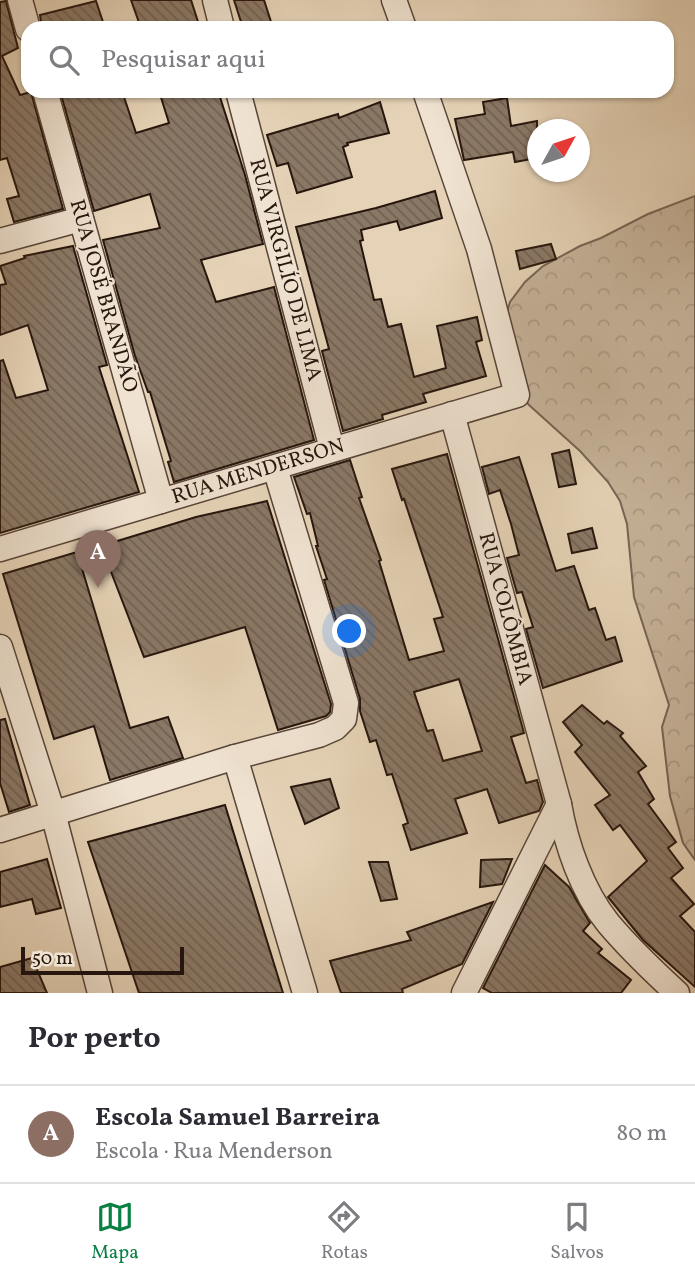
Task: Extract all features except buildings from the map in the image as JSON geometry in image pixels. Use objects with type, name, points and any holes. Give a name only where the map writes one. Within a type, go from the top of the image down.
[{"type":"street","points":[[20,0],[26,21]]},
{"type":"street","points":[[215,0],[220,21]]},
{"type":"street","points":[[394,0],[402,21]]},
{"type":"street","name":"RUA JOSÉ BRANDÃO","points":[[47,98],[161,501]]},
{"type":"street","name":"RUA VIRGILÍO DE LIMA","points":[[240,98],[332,449]]},
{"type":"street","name":"RUA MENDERSON","points":[[0,549],[517,396],[479,249],[427,98]]},
{"type":"street","points":[[0,241],[80,219]]},
{"type":"street","name":"RUA COLÔMBIA","points":[[452,414],[559,804],[564,835],[588,890],[606,921],[677,993]]},
{"type":"street","points":[[0,830],[234,757],[310,738],[330,730],[344,719],[346,703],[275,468]]},
{"type":"street","points":[[0,647],[52,813],[100,993]]},
{"type":"street","points":[[234,757],[306,993]]},
{"type":"street","points":[[464,993],[559,804]]},
{"type":"green space","points":[[695,196],[695,860],[683,843],[670,796],[662,727],[669,705],[634,597],[627,524],[620,501],[608,482],[580,451],[529,405],[516,389],[504,322],[510,302],[525,282],[543,266],[648,214]]},
{"type":"place","name":"Escola Samuel Barreira","points":[[98,588]]}]
